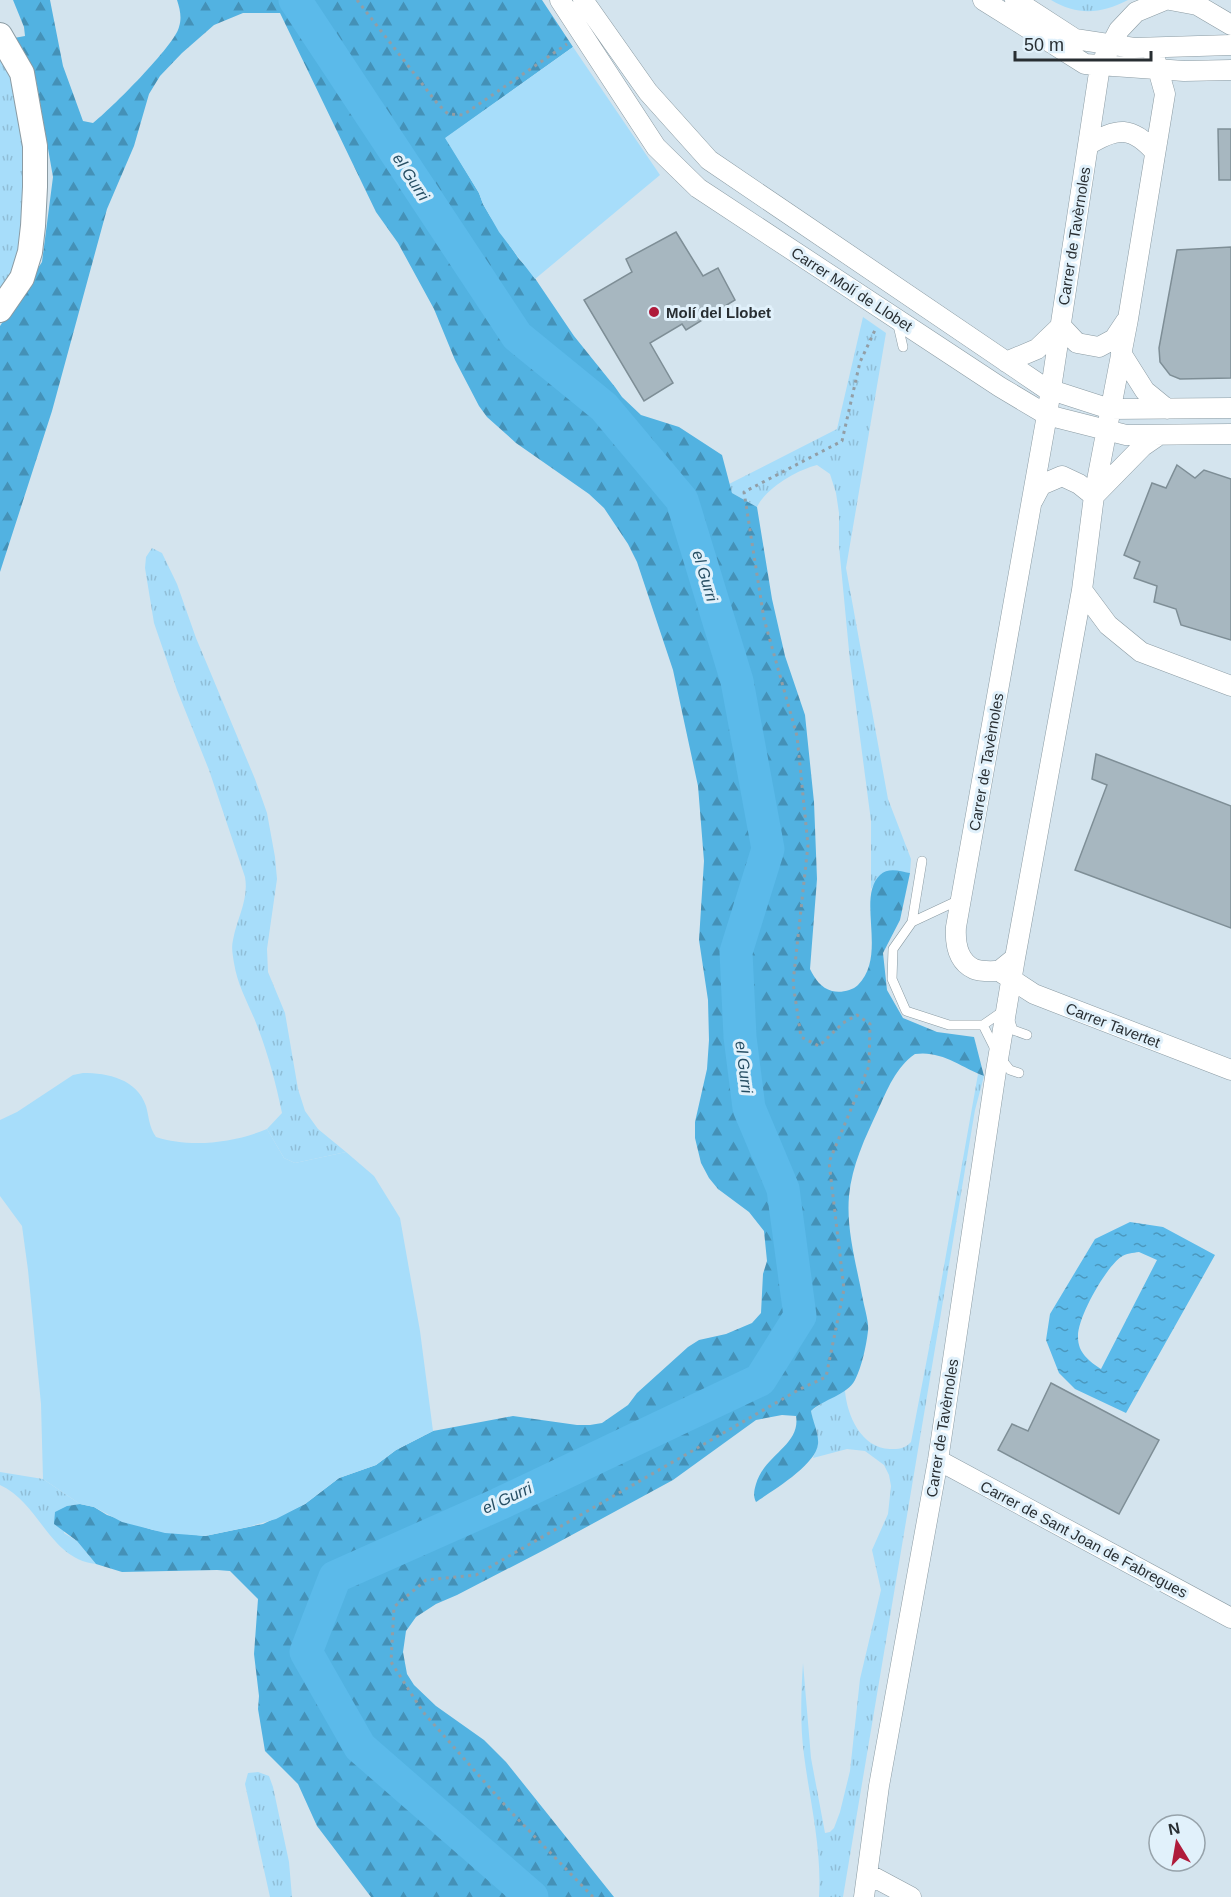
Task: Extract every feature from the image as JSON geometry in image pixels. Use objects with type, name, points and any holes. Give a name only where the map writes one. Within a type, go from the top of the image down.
[{"type":"street","name":"Carrer Molí de Llobet","points":[[560,0],[656,147],[698,188],[887,321],[1047,415],[1126,435],[1231,434]]},
{"type":"street","name":"Carrer Molí de Llobet","points":[[583,0],[648,92],[709,160],[1044,388],[1110,409],[1231,408]]},
{"type":"street","points":[[983,0],[1085,64],[1184,71],[1231,70]]},
{"type":"street","points":[[1016,0],[1075,39],[1134,48],[1231,45]]},
{"type":"street","name":"Carrer de Tavèrnoles","points":[[1005,975],[975,970],[963,961],[955,945],[961,899],[1047,415],[1100,66],[1119,30],[1136,12],[1165,0]]},
{"type":"street","points":[[1170,0],[1197,5],[1231,25]]},
{"type":"street","points":[[0,35],[22,73],[35,146],[35,186],[30,252],[22,278],[0,310]]},
{"type":"street","name":"Carrer de Tavèrnoles","points":[[864,1897],[879,1786],[938,1460],[1006,1009],[1005,975],[1015,958],[1082,590],[1094,496],[1128,319],[1165,93],[1152,48]]},
{"type":"street","points":[[1165,93],[1184,71]]},
{"type":"street","name":"Carrer de Tavèrnoles","points":[[1088,145],[1101,137],[1119,132],[1132,132],[1144,140],[1155,152]]},
{"type":"street","name":"Carrer de Tavèrnoles","points":[[1061,326],[1077,343],[1099,347],[1114,339],[1128,319]]},
{"type":"street","name":"Carrer de Tavèrnoles","points":[[1006,362],[1037,350],[1061,326]]},
{"type":"street","points":[[1121,353],[1145,391],[1167,409]]},
{"type":"street","points":[[1031,503],[1041,485],[1062,476],[1079,484],[1094,496],[1143,446],[1159,435]]},
{"type":"street","points":[[1082,590],[1108,625],[1141,652],[1231,686]]},
{"type":"street","name":"Carrer Tavertet","points":[[1005,975],[1034,994],[1231,1070]]},
{"type":"street","name":"Carrer de Sant Joan de Fabregues","points":[[938,1460],[1231,1618]]},
{"type":"street","points":[[868,1874],[911,1897]]},
{"type":"lane","points":[[887,321],[903,347]]},
{"type":"lane","points":[[922,861],[912,922],[894,949],[892,979],[906,1011],[949,1025],[982,1025],[1006,1009],[1013,1030],[1027,1035]]},
{"type":"lane","points":[[912,922],[961,899]]},
{"type":"lane","points":[[982,1025],[998,1055],[1010,1070],[1019,1073]]},
{"type":"path","points":[[357,0],[448,114],[463,115],[520,77],[548,55],[575,39]]},
{"type":"path","points":[[593,1897],[511,1812],[423,1712],[391,1662],[394,1607],[426,1580],[476,1575],[800,1389],[826,1377],[844,1288],[830,1162],[869,1066],[870,1024],[857,1016],[843,1023],[819,1046],[801,1036],[793,983],[808,845],[797,736],[764,620],[744,492],[843,441],[860,362],[887,321]]},
{"type":"green space","points":[[13,0],[50,0],[63,66],[83,121],[93,123],[141,77],[175,36],[180,20],[177,0],[542,0],[573,47],[446,138],[490,216],[519,259],[528,268],[574,336],[622,397],[641,415],[679,427],[722,455],[732,493],[757,507],[772,599],[785,656],[805,715],[814,802],[817,879],[810,969],[814,976],[832,991],[846,991],[858,985],[867,973],[871,958],[870,912],[873,885],[880,875],[887,871],[910,873],[900,920],[883,953],[887,990],[903,1018],[937,1032],[974,1037],[984,1076],[934,1054],[915,1054],[902,1065],[893,1079],[860,1152],[853,1173],[848,1209],[867,1320],[867,1337],[860,1369],[855,1380],[847,1389],[811,1411],[818,1444],[810,1460],[802,1469],[756,1502],[754,1491],[760,1474],[793,1435],[796,1416],[782,1415],[756,1420],[673,1480],[546,1549],[436,1604],[416,1617],[406,1631],[403,1652],[407,1674],[414,1685],[436,1706],[484,1740],[506,1762],[614,1897],[371,1897],[317,1826],[298,1784],[265,1751],[258,1709],[259,1696],[254,1654],[258,1599],[230,1571],[122,1572],[96,1564],[77,1541],[54,1524],[55,1512],[67,1506],[80,1504],[94,1507],[107,1515],[153,1530],[205,1536],[263,1524],[305,1504],[339,1478],[376,1465],[396,1450],[433,1431],[513,1416],[577,1425],[602,1423],[628,1405],[637,1393],[688,1347],[699,1340],[726,1334],[752,1323],[761,1313],[763,1274],[767,1261],[764,1231],[749,1212],[718,1189],[709,1178],[701,1163],[695,1138],[695,1122],[707,1069],[709,1040],[708,1000],[699,940],[704,861],[698,786],[673,670],[637,562],[604,508],[589,494],[516,443],[487,417],[479,406],[455,360],[434,309],[398,243],[376,212],[280,13],[243,13],[214,25],[160,76],[149,94],[134,146],[107,209],[52,411],[0,572],[0,326],[42,262],[53,177],[36,80],[14,38],[25,36],[24,27]]},
{"type":"green space","points":[[1051,0],[1128,0],[1108,8],[1080,11]]},
{"type":"green space","points":[[573,47],[660,175],[535,279],[499,232],[479,193],[445,138]]},
{"type":"green space","points":[[0,52],[16,99],[21,126],[26,185],[22,239],[17,261],[0,288]]},
{"type":"green space","points":[[863,317],[886,333],[846,568],[888,799],[911,859],[910,873],[887,872],[871,889],[871,821],[850,661],[839,546],[839,513],[830,474],[817,465],[800,471],[767,493],[757,507],[732,493],[729,484],[837,429]]},
{"type":"green space","points":[[152,548],[162,553],[177,584],[196,638],[267,813],[277,879],[267,949],[268,972],[285,1013],[298,1089],[305,1111],[318,1129],[346,1152],[295,1163],[284,1158],[267,1129],[282,1113],[269,1060],[238,981],[232,952],[245,893],[245,877],[209,770],[177,690],[154,623],[145,568],[146,557]]},
{"type":"green space","points":[[83,1073],[112,1076],[136,1089],[146,1106],[156,1137],[197,1143],[226,1141],[267,1129],[284,1158],[295,1163],[346,1152],[374,1176],[400,1218],[420,1331],[433,1431],[396,1450],[376,1465],[339,1478],[305,1504],[276,1519],[205,1536],[165,1533],[122,1522],[94,1507],[80,1504],[43,1479],[41,1404],[28,1270],[22,1226],[0,1196],[0,1120],[17,1112],[73,1075]]},
{"type":"green space","points":[[978,1074],[984,1076],[975,1110],[843,1897],[819,1897],[819,1861],[802,1732],[803,1663],[811,1758],[825,1833],[834,1828],[850,1771],[860,1679],[881,1590],[872,1550],[888,1514],[891,1486],[884,1465],[865,1451],[847,1449],[813,1458],[818,1444],[811,1411],[845,1391],[852,1420],[857,1429],[871,1443],[880,1447],[899,1449],[911,1442]]},
{"type":"green space","points":[[0,1472],[43,1479],[80,1504],[67,1506],[64,1533],[77,1541],[96,1564],[80,1560],[56,1542],[25,1504],[14,1493],[0,1485]]},
{"type":"green space","points":[[258,1772],[269,1776],[273,1787],[289,1862],[292,1897],[270,1897],[245,1784],[248,1773]]},
{"type":"water","points":[[1130,1222],[1163,1227],[1215,1255],[1126,1413],[1075,1389],[1059,1373],[1046,1340],[1050,1314],[1095,1239]],"holes":[[[1139,1252],[1157,1260],[1101,1369],[1085,1356],[1078,1343],[1082,1318],[1093,1294],[1108,1271],[1123,1256]]]},
{"type":"building","points":[[1218,129],[1231,129],[1231,180],[1219,180]]},
{"type":"building","name":"Molí del Llobet","points":[[676,232],[703,276],[718,268],[735,300],[686,330],[682,324],[650,343],[673,383],[644,401],[584,300],[632,272],[626,259]]},
{"type":"building","points":[[1231,247],[1231,378],[1180,379],[1170,375],[1160,362],[1159,348],[1177,250]]},
{"type":"building","points":[[1177,465],[1195,478],[1204,470],[1231,479],[1231,640],[1181,625],[1176,609],[1154,602],[1157,586],[1134,578],[1140,562],[1124,555],[1152,483],[1166,488]]},
{"type":"building","points":[[1096,754],[1231,806],[1231,928],[1075,870],[1107,785],[1092,779]]},
{"type":"building","points":[[1051,1383],[1159,1440],[1119,1514],[998,1450],[1012,1424],[1028,1431]]},
{"type":"waterway","name":"el Gurri","points":[[295,0],[517,336],[604,407],[682,500],[737,681],[768,849],[736,952],[740,1037],[749,1108],[783,1189],[800,1316],[760,1380],[499,1504],[335,1577],[306,1652],[360,1747],[532,1897]]},
{"type":"place","name":"Molí del Llobet","points":[[654,312]]}]
